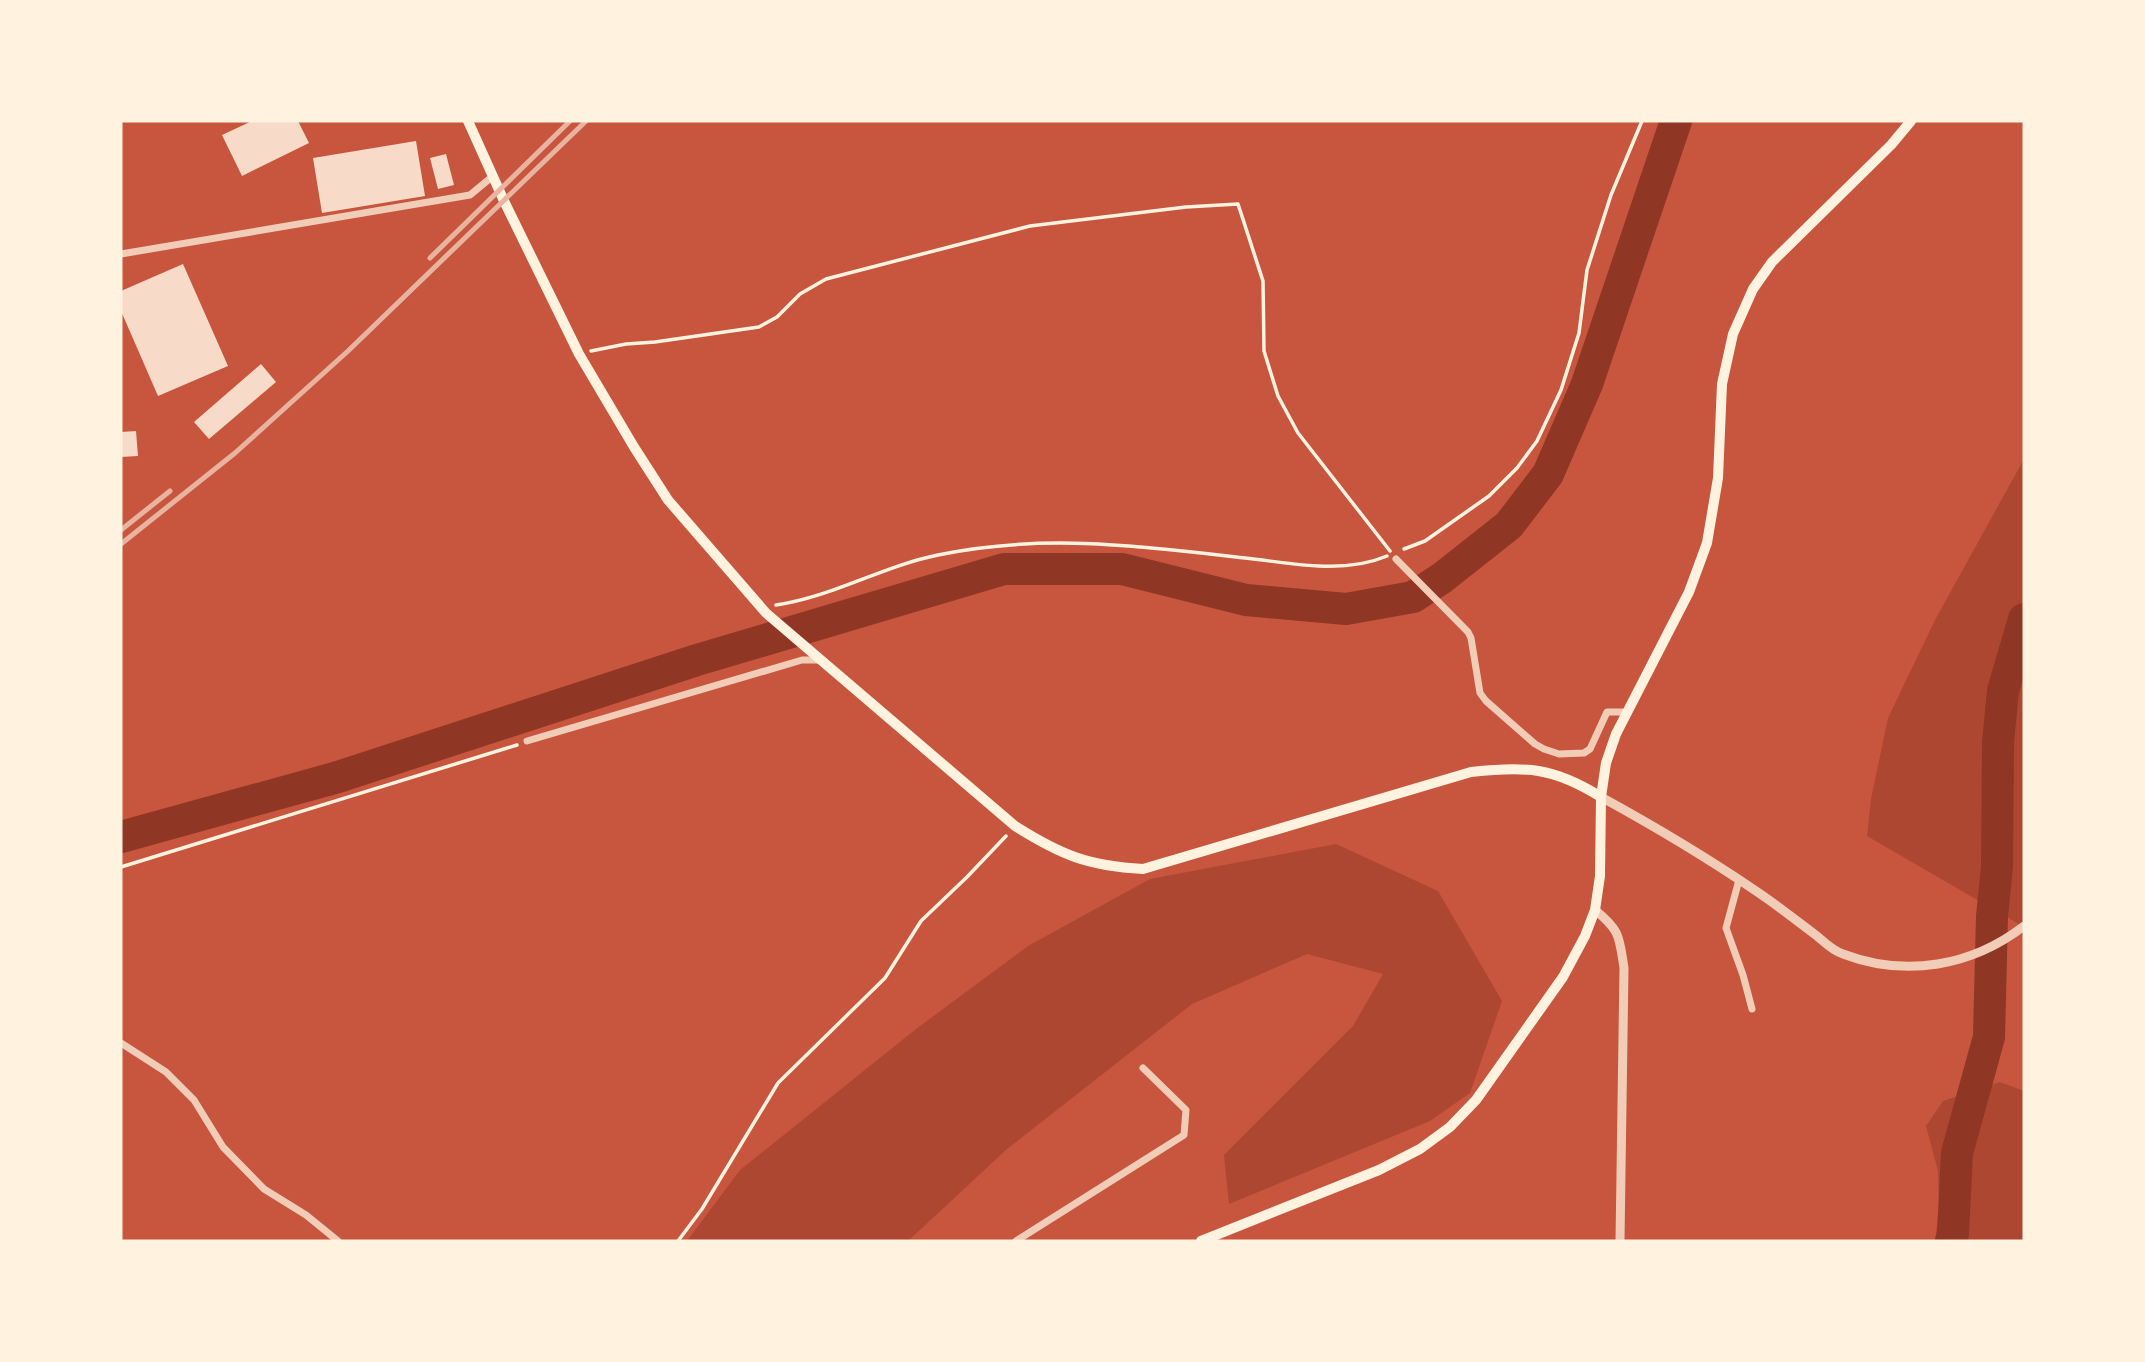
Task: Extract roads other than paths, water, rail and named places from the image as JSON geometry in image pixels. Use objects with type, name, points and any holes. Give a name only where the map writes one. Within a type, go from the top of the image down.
[{"type":"main road","points":[[468,121],[579,354],[668,500],[763,610],[1014,826],[1050,848],[1077,859],[1110,867],[1143,869],[1471,772],[1510,768],[1555,774],[1575,780],[1601,797]]},
{"type":"main road","points":[[1201,1241],[1379,1170],[1420,1149],[1450,1127],[1476,1100],[1563,977],[1585,936],[1595,910],[1600,876],[1601,797],[1606,762],[1627,712],[1689,593],[1707,543],[1718,478],[1722,384],[1732,334],[1753,289],[1772,262],[1891,145],[1910,121]]},
{"type":"street","points":[[121,254],[470,195],[494,176]]},
{"type":"street","points":[[1394,556],[1471,638],[1480,693],[1535,744],[1559,754],[1584,753],[1590,749],[1607,712],[1627,712]]},
{"type":"street","points":[[527,741],[816,658]]},
{"type":"street","points":[[1601,797],[1650,824],[1739,880],[1840,954],[1892,966],[1937,965],[1966,958],[2002,943],[2024,926]]},
{"type":"street","points":[[1739,880],[1726,928],[1752,1009]]},
{"type":"street","points":[[1595,910],[1615,926],[1624,968],[1620,1241]]},
{"type":"street","points":[[121,1043],[166,1072],[194,1100],[223,1147],[264,1189],[306,1215],[338,1241]]},
{"type":"street","points":[[1016,1241],[1184,1135],[1186,1110],[1143,1068]]},
{"type":"waterway","points":[[121,837],[338,777],[697,660],[1004,569],[1122,569],[1246,600],[1346,609],[1413,597],[1442,578],[1509,525],[1548,474],[1587,384],[1676,121]]},
{"type":"waterway","points":[[1951,1241],[1957,1153],[1989,1037],[1992,916],[1997,867],[1998,742],[2003,691],[2024,619]]},
{"type":"railway","points":[[430,258],[570,121]]},
{"type":"railway","points":[[121,544],[235,453],[348,351],[586,121]]},
{"type":"railway","points":[[121,530],[170,491]]}]
